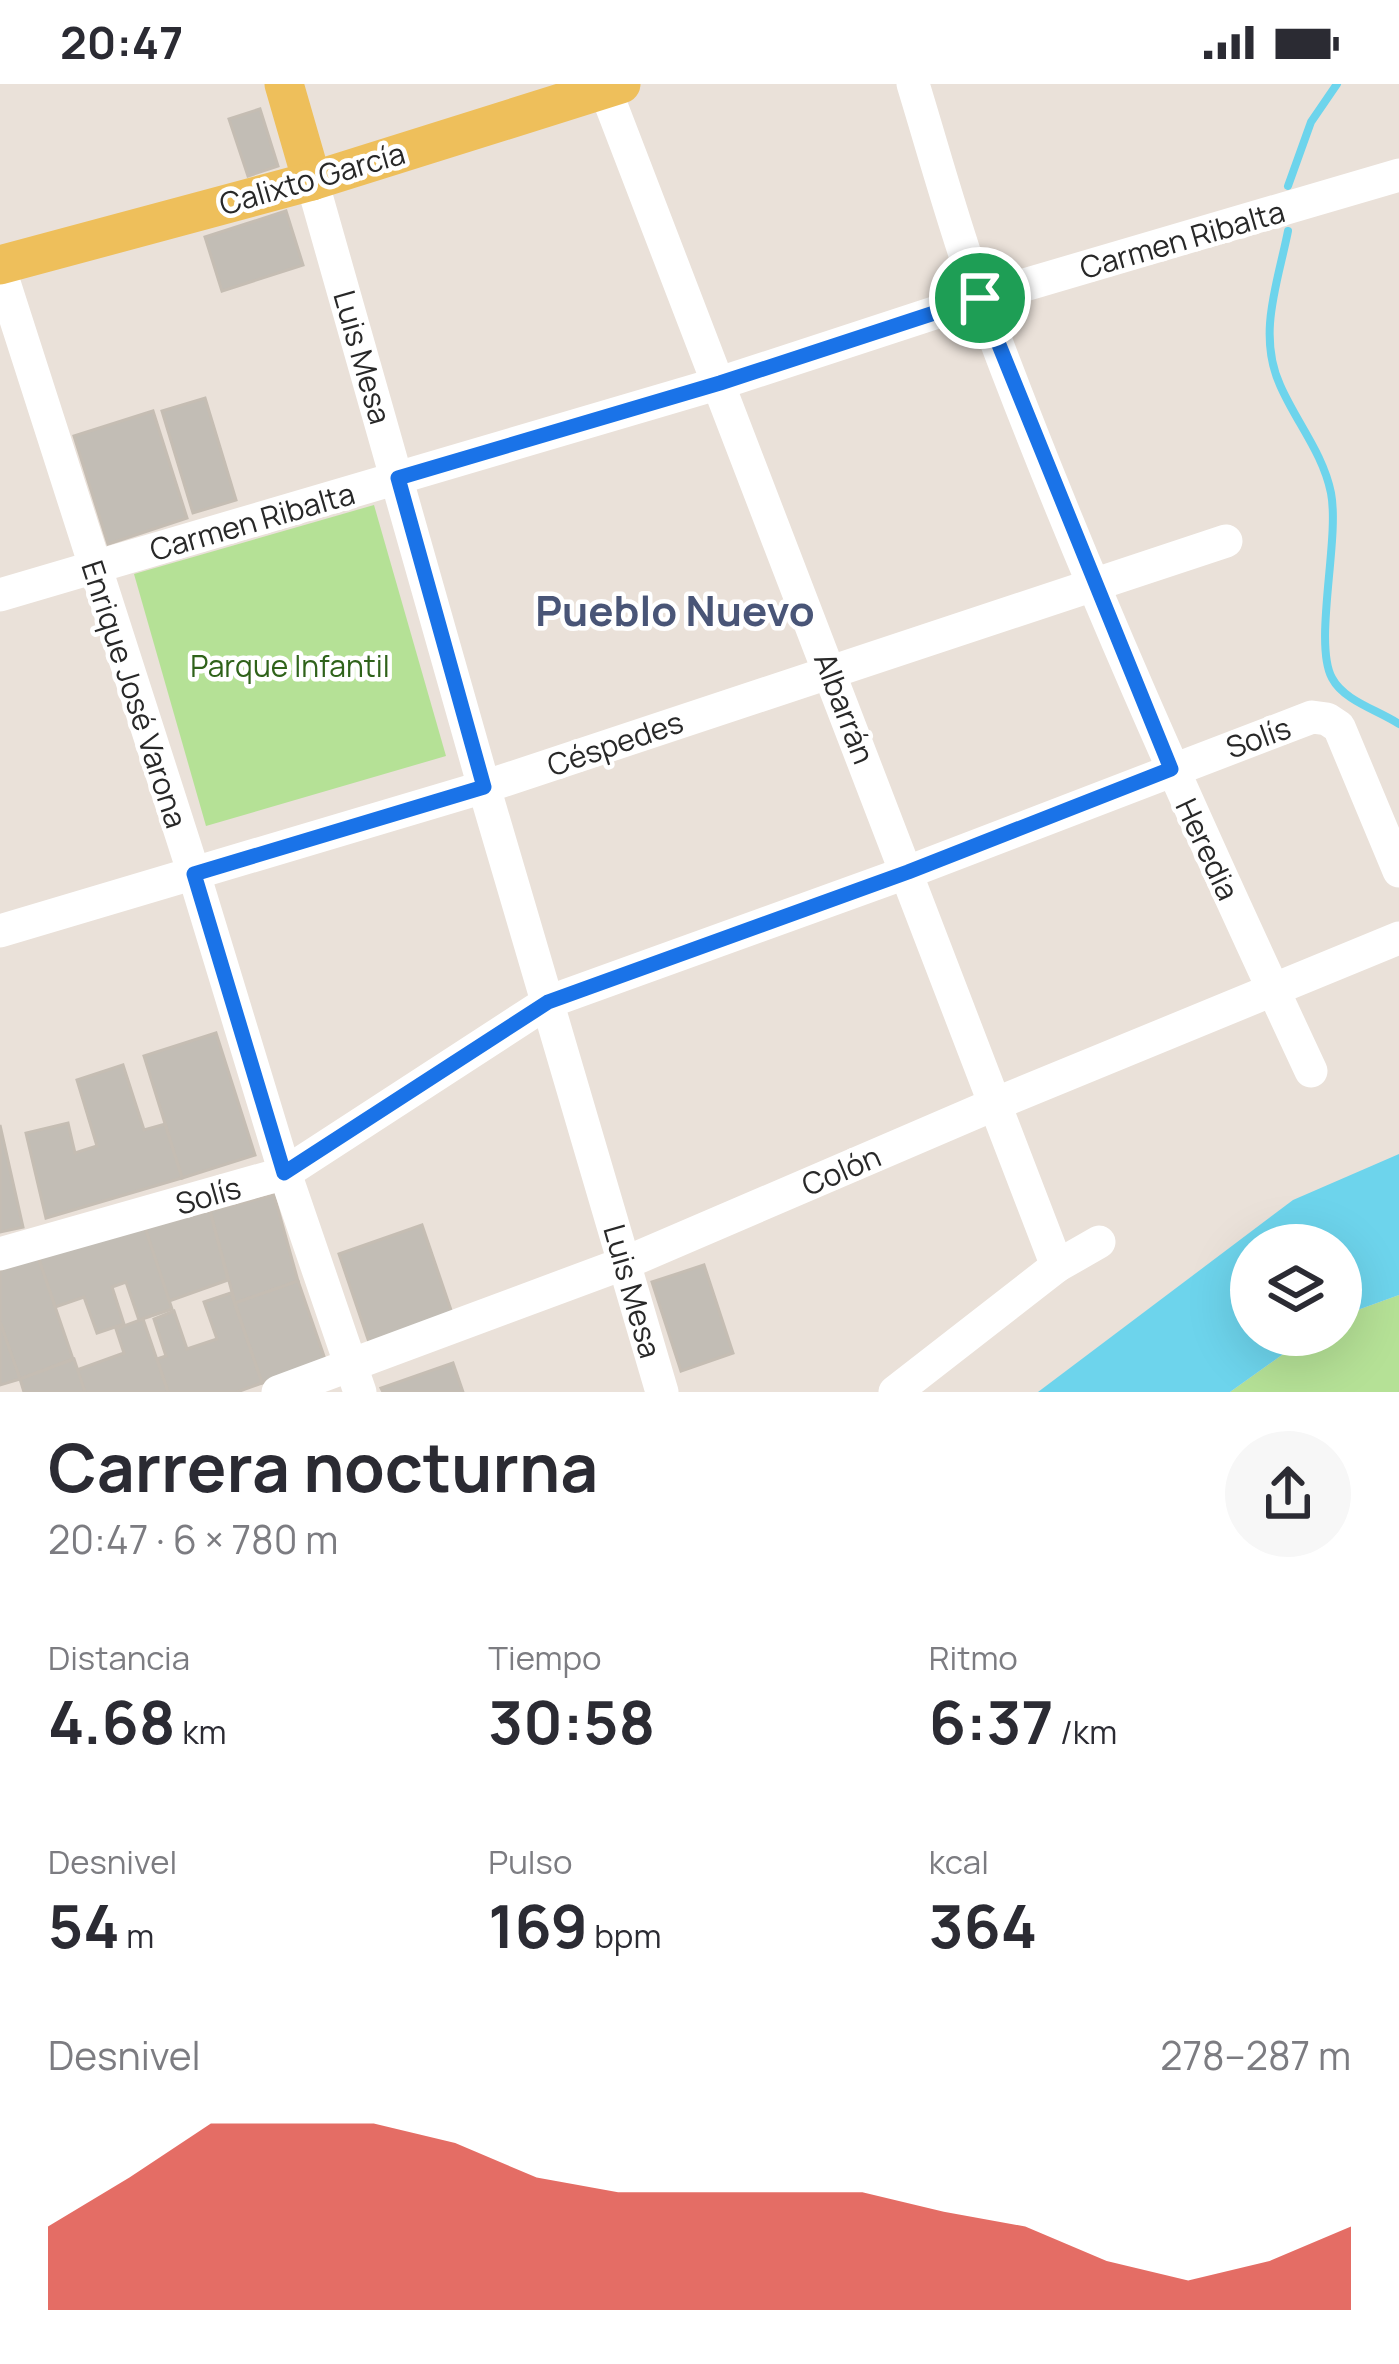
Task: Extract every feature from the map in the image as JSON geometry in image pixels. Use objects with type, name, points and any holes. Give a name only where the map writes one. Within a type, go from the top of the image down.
[{"type":"main road","name":"Luis Mesa","points":[[284,84],[312,181]]},
{"type":"main road","name":"Calixto García","points":[[0,267],[312,181],[610,86]]},
{"type":"street","name":"Heredia","points":[[913,84],[980,298],[1095,585],[1171,769],[1311,1071]]},
{"type":"street","name":"Albarrán","points":[[610,86],[1057,1266]]},
{"type":"street","name":"Carmen Ribalta","points":[[0,596],[1399,175]]},
{"type":"street","name":"Luis Mesa","points":[[312,181],[662,1392]]},
{"type":"street","name":"Enrique José Varona","points":[[0,267],[284,1173],[355,1378]]},
{"type":"street","name":"Céspedes","points":[[0,931],[484,787],[1226,542]]},
{"type":"street","name":"Solís","points":[[0,1254],[284,1173],[548,1002],[908,872],[1312,717],[1340,727],[1399,871]]},
{"type":"street","name":"Colón","points":[[278,1392],[355,1378],[995,1104],[1399,938]]},
{"type":"street","points":[[895,1392],[1057,1266],[1099,1242]]},
{"type":"green space","name":"Parque Infantil","points":[[374,505],[446,756],[206,826],[134,574]]},
{"type":"green space","points":[[1399,1295],[1399,1392],[1230,1392],[1281,1356],[1362,1356],[1362,1308]]},
{"type":"water","points":[[1399,1154],[1399,1295],[1362,1308],[1362,1224],[1261,1224],[1293,1200]]},
{"type":"water","points":[[1230,1247],[1230,1356],[1281,1356],[1230,1392],[1038,1392]]},
{"type":"building","points":[[260,109],[278,166],[248,176],[229,119]]},
{"type":"building","points":[[286,211],[303,265],[222,291],[205,237]]},
{"type":"building","points":[[205,398],[236,500],[193,513],[162,411]]},
{"type":"building","points":[[153,411],[187,518],[108,544],[74,436]]},
{"type":"building","points":[[216,1033],[255,1155],[182,1178],[144,1056]]},
{"type":"building","points":[[123,1065],[144,1130],[165,1124],[182,1178],[46,1218],[26,1133],[68,1123],[75,1153],[97,1146],[77,1080]]},
{"type":"building","points":[[0,1125],[23,1227],[0,1232]]},
{"type":"building","points":[[274,1195],[298,1281],[235,1303],[210,1211]]},
{"type":"building","points":[[210,1211],[228,1280],[169,1301],[145,1228]]},
{"type":"building","points":[[422,1225],[452,1313],[369,1342],[339,1254]]},
{"type":"building","points":[[145,1228],[172,1309],[139,1320],[126,1282],[112,1287],[124,1324],[97,1333],[84,1297],[55,1307],[38,1257]]},
{"type":"building","points":[[38,1257],[73,1359],[20,1379],[0,1322],[0,1270]]},
{"type":"building","points":[[704,1265],[733,1353],[681,1371],[652,1282]]},
{"type":"building","points":[[298,1281],[325,1359],[262,1383],[235,1303]]},
{"type":"building","points":[[231,1293],[262,1383],[237,1392],[168,1392],[157,1359],[166,1356],[154,1319],[174,1311],[187,1349],[217,1339],[204,1302]]},
{"type":"building","points":[[143,1319],[168,1392],[85,1392],[77,1370],[124,1353],[116,1329]]},
{"type":"building","points":[[0,1322],[20,1379],[0,1385]]},
{"type":"building","points":[[74,1359],[85,1392],[24,1392],[20,1379]]},
{"type":"building","points":[[453,1363],[463,1392],[383,1392],[381,1388]]},
{"type":"waterway","points":[[1288,186],[1311,122],[1337,84]]},
{"type":"waterway","points":[[1288,231],[1272,308],[1270,347],[1280,385],[1316,451],[1331,493],[1327,662],[1332,678],[1345,693],[1399,724]]},
{"type":"district","name":"Pueblo Nuevo","points":[[675,610]]},
{"type":"route","points":[[980,298],[1171,769],[908,872],[548,1002],[284,1173],[194,874],[484,787],[398,478],[720,383],[980,298]]}]
